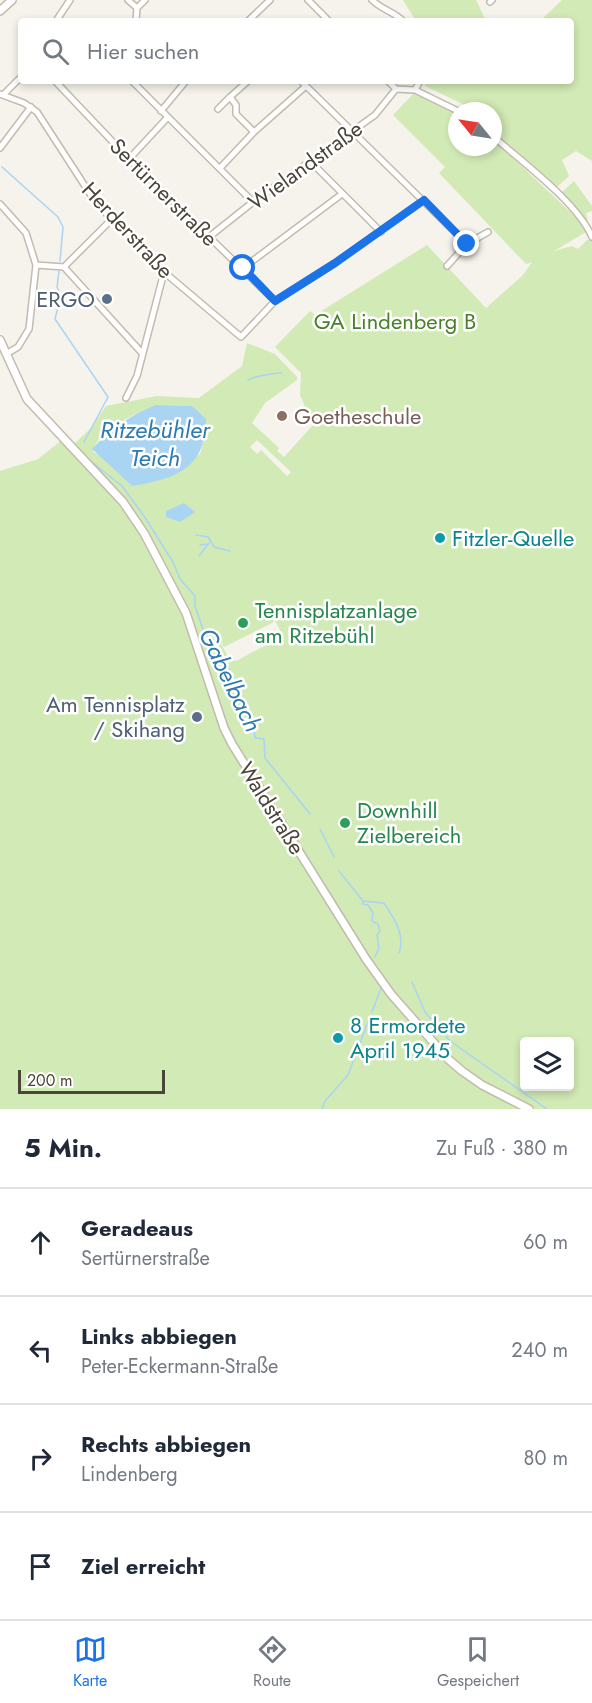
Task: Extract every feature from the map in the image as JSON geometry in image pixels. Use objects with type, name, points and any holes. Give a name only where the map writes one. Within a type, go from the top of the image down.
[{"type":"street","points":[[58,18],[70,0]]},
{"type":"street","points":[[128,0],[137,9]]},
{"type":"street","points":[[136,18],[137,9],[145,0]]},
{"type":"street","points":[[251,18],[270,0]]},
{"type":"street","points":[[308,0],[326,18]]},
{"type":"street","points":[[372,0],[380,8],[395,13],[400,18]]},
{"type":"street","points":[[0,11],[7,2]]},
{"type":"street","points":[[2,94],[18,80]]},
{"type":"street","name":"Sertürnerstraße","points":[[58,84],[129,159],[275,301]]},
{"type":"street","points":[[135,84],[253,202]]},
{"type":"street","points":[[161,111],[184,84]]},
{"type":"street","points":[[218,109],[245,84]]},
{"type":"street","points":[[391,84],[396,88],[415,90],[448,106]]},
{"type":"street","points":[[415,90],[418,84]]},
{"type":"street","points":[[220,168],[254,132],[306,86],[350,132],[424,200],[467,244]]},
{"type":"street","name":"Wielandstraße","points":[[209,237],[253,202],[375,115],[396,88]]},
{"type":"street","name":"Herderstraße","points":[[2,94],[31,107],[43,118],[86,190],[112,219],[164,272],[241,336],[275,301]]},
{"type":"street","points":[[230,97],[237,105],[236,114],[254,132]]},
{"type":"street","points":[[0,148],[31,107]]},
{"type":"street","points":[[129,159],[168,117]]},
{"type":"street","points":[[502,144],[588,225],[592,237]]},
{"type":"street","points":[[311,162],[381,232]]},
{"type":"street","points":[[243,268],[342,194]]},
{"type":"street","points":[[275,301],[381,232],[424,200]]},
{"type":"street","points":[[0,204],[26,233],[36,265],[29,329],[18,347],[6,354]]},
{"type":"street","points":[[64,267],[112,219]]},
{"type":"street","points":[[447,266],[467,244],[488,232]]},
{"type":"street","points":[[36,265],[64,267],[142,353]]},
{"type":"street","points":[[126,398],[137,376],[164,272]]},
{"type":"street","name":"Waldstraße","points":[[0,340],[21,388],[33,407],[123,502],[136,520],[186,613],[224,728],[232,744],[376,973],[448,1059],[482,1085],[530,1109]]},
{"type":"green space","points":[[403,0],[476,0],[485,18],[414,18]]},
{"type":"green space","points":[[562,0],[592,0],[592,161],[576,151],[562,160],[569,176],[555,189],[546,177],[502,139],[502,102],[458,102],[425,86],[426,84],[574,84],[574,18],[543,18]]},
{"type":"green space","name":"GA Lindenberg B","points":[[415,92],[448,109],[448,156],[502,156],[502,148],[586,227],[586,232],[554,251],[572,246],[578,249],[587,240],[592,240],[592,1109],[532,1109],[482,1082],[449,1056],[377,970],[243,757],[226,724],[183,601],[140,520],[125,500],[72,446],[90,429],[106,406],[157,396],[199,398],[242,366],[247,343],[275,354],[297,377],[297,380],[265,403],[252,423],[279,448],[277,451],[284,457],[313,425],[300,395],[301,373],[275,347],[310,311],[315,315],[427,245],[486,308],[523,275],[532,262],[526,264],[439,173],[445,167],[393,115]],"holes":[[[155,405],[192,406],[206,433],[200,454],[132,486],[93,452],[101,437],[109,430]],[[257,440],[291,472],[287,476],[261,450],[257,454],[250,447]],[[263,597],[283,636],[236,661],[228,657],[211,624],[224,647],[274,622]]]},
{"type":"green space","points":[[574,181],[592,206],[592,211],[586,213],[588,221],[560,194]]},
{"type":"green space","points":[[62,440],[127,514],[148,546],[183,616],[223,735],[370,969],[418,1033],[447,1062],[476,1085],[524,1109],[0,1109],[0,471],[38,459]]},
{"type":"water","name":"Ritzebühler Teich","points":[[155,405],[192,406],[206,419],[205,436],[194,460],[185,469],[162,480],[132,486],[92,449],[120,424]]},
{"type":"water","points":[[184,503],[195,512],[180,522],[166,517],[166,511]]},
{"type":"waterway","name":"Gabelbach","points":[[2,167],[58,217],[63,227],[60,261]]},
{"type":"waterway","name":"Gabelbach","points":[[59,271],[57,287],[61,296],[55,319],[108,397],[84,442]]},
{"type":"waterway","points":[[248,380],[282,373]]},
{"type":"waterway","name":"Gabelbach","points":[[87,458],[122,486],[173,562],[180,579],[195,596],[195,606],[207,641],[216,649],[229,669],[250,726],[254,729],[255,738],[264,739],[265,758],[310,814]]},
{"type":"waterway","points":[[196,535],[208,537],[214,547],[230,551]]},
{"type":"waterway","points":[[199,556],[209,543]]},
{"type":"waterway","points":[[200,545],[208,544]]},
{"type":"waterway","name":"Gabelbach","points":[[320,829],[334,857]]},
{"type":"waterway","name":"Gabelbach","points":[[339,871],[363,901],[384,903],[400,934],[399,953]]},
{"type":"waterway","points":[[363,901],[363,904],[368,905],[373,913],[372,921],[378,924],[380,931],[377,935],[379,948],[375,957]]},
{"type":"waterway","name":"Gabelbach","points":[[412,982],[425,1012],[450,1041],[547,1109]]},
{"type":"waterway","points":[[372,1012],[381,988]]},
{"type":"waterway","points":[[322,1109],[325,1101],[348,1075],[369,1019]]},
{"type":"place","name":"ERGO","points":[[107,299]]},
{"type":"place","name":"Goetheschule","points":[[282,416]]},
{"type":"place","name":"Fitzler-Quelle","points":[[440,538]]},
{"type":"place","name":"Tennisplatzanlage am Ritzebühl","points":[[243,623]]},
{"type":"place","name":"Am Tennisplatz / Skihang","points":[[197,717]]},
{"type":"place","name":"Downhill Zielbereich","points":[[345,823]]},
{"type":"place","name":"8 Ermordete April 1945","points":[[338,1038]]},
{"type":"route","points":[[243,268],[275,301],[335,263],[424,200],[467,244]]}]
